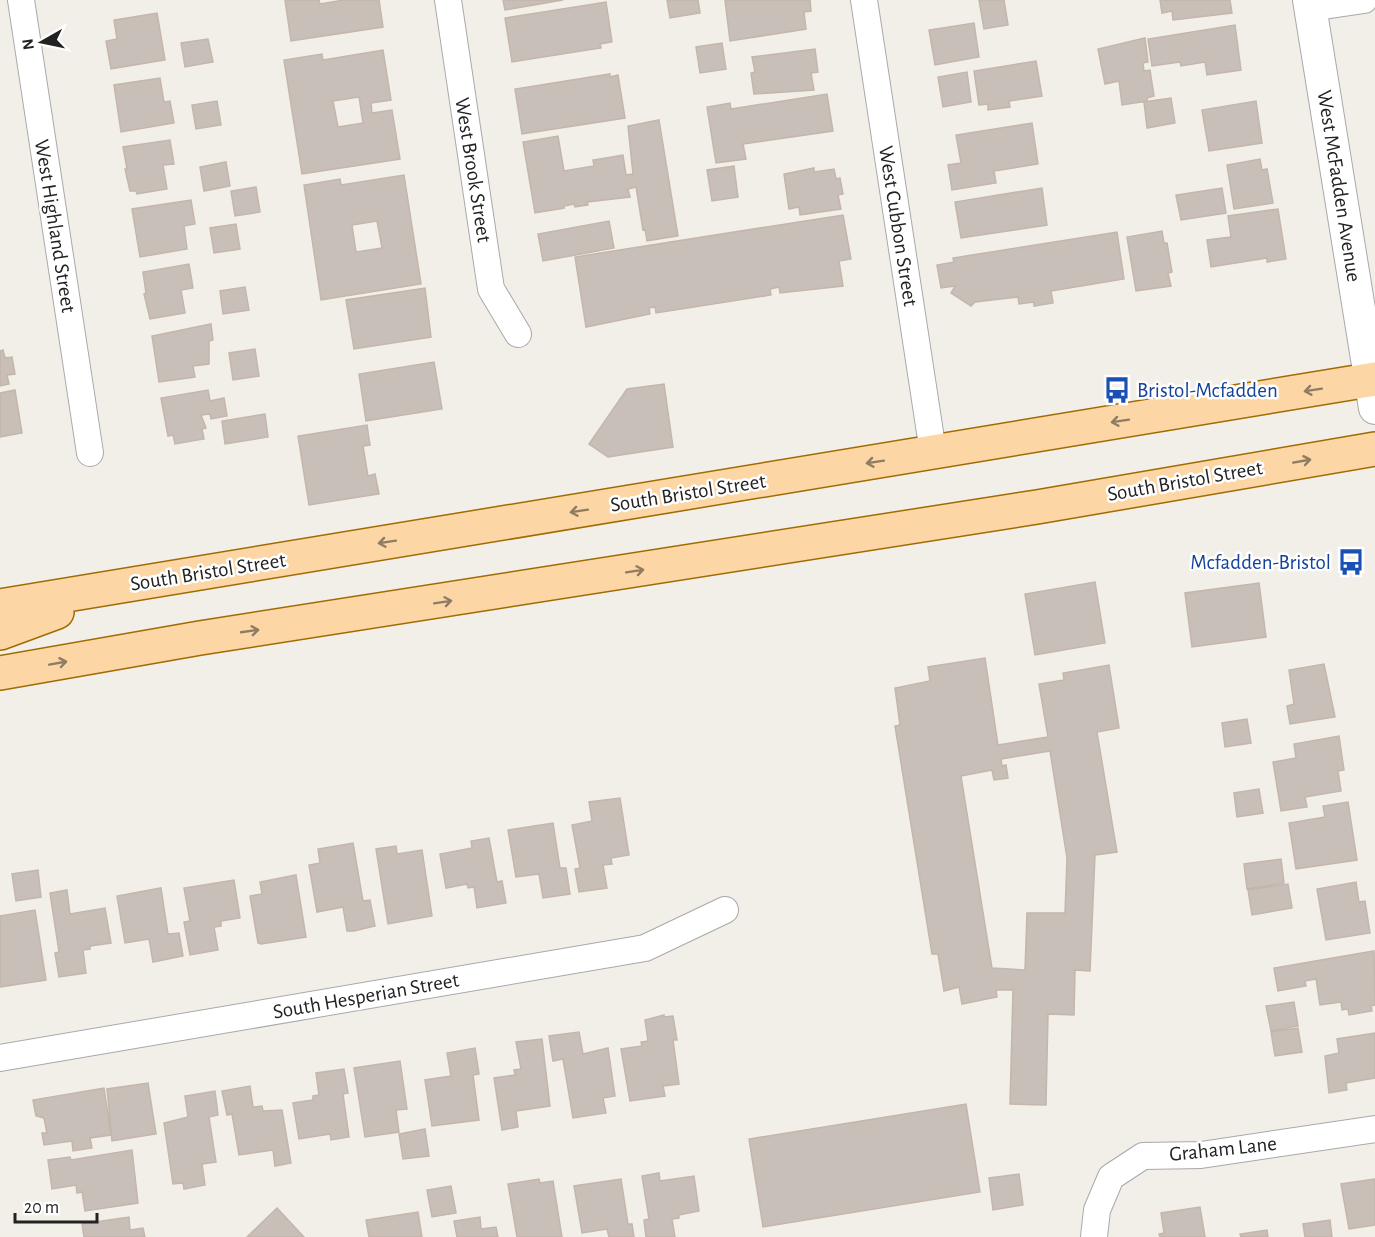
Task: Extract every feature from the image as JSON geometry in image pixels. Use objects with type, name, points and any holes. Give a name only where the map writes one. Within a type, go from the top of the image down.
[{"type":"main road","name":"South Bristol Street","points":[[0,606],[933,453],[1374,389]]},
{"type":"main road","name":"South Bristol Street","points":[[0,673],[200,638],[1037,507],[1375,449]]},
{"type":"main road","points":[[0,633],[138,584]]},
{"type":"street","name":"West Highland Street","points":[[21,0],[90,453]]},
{"type":"street","name":"West Brook Street","points":[[448,0],[491,289],[518,334]]},
{"type":"street","name":"West Cubbon Street","points":[[864,0],[933,453]]},
{"type":"street","points":[[1310,4],[1364,0]]},
{"type":"street","name":"West McFadden Avenue","points":[[1310,4],[1374,389]]},
{"type":"street","name":"South Hesperian Street","points":[[0,1058],[645,948],[725,910]]},
{"type":"street","name":"Graham Lane","points":[[1094,1237],[1097,1210],[1112,1177],[1143,1156],[1201,1155],[1375,1129]]},
{"type":"building","points":[[285,0],[319,0],[320,4],[344,0],[379,0],[383,27],[291,41]]},
{"type":"building","points":[[503,0],[563,0],[505,10]]},
{"type":"building","points":[[667,0],[698,0],[700,13],[670,18]]},
{"type":"building","points":[[725,0],[810,0],[811,11],[804,12],[806,29],[730,41]]},
{"type":"building","points":[[979,0],[1004,0],[1008,25],[984,29]]},
{"type":"building","points":[[1160,0],[1230,0],[1232,13],[1173,20],[1172,11],[1162,13]]},
{"type":"building","points":[[606,2],[612,42],[600,44],[601,48],[512,62],[505,18]]},
{"type":"building","points":[[157,13],[165,60],[111,69],[106,41],[117,39],[114,20]]},
{"type":"building","points":[[974,23],[979,57],[935,65],[929,30]]},
{"type":"building","points":[[1235,25],[1241,70],[1207,75],[1205,62],[1181,66],[1180,62],[1152,66],[1148,39]]},
{"type":"building","points":[[1145,38],[1148,62],[1143,63],[1144,71],[1150,70],[1154,96],[1147,98],[1147,101],[1122,105],[1119,81],[1105,84],[1098,49]]},
{"type":"building","points":[[208,39],[213,62],[185,67],[181,43]]},
{"type":"building","points":[[722,43],[726,69],[700,73],[696,47]]},
{"type":"building","points":[[815,49],[818,72],[811,73],[814,90],[754,94],[751,73],[755,72],[752,57]]},
{"type":"building","points":[[383,50],[391,100],[371,103],[372,113],[392,110],[400,159],[302,174],[284,60],[322,54],[323,60]],"holes":[[[359,97],[363,123],[338,127],[333,101]]]},
{"type":"building","points":[[1036,61],[1042,96],[1009,101],[1010,107],[988,110],[988,104],[979,105],[974,71]]},
{"type":"building","points":[[967,72],[971,102],[943,107],[938,77]]},
{"type":"building","points":[[610,74],[610,77],[618,75],[625,118],[522,134],[515,89]]},
{"type":"building","points":[[160,78],[164,102],[170,101],[174,123],[121,132],[114,85]]},
{"type":"building","points":[[827,94],[833,131],[743,144],[746,159],[716,163],[707,107],[730,103],[731,109]]},
{"type":"building","points":[[1171,98],[1175,123],[1147,128],[1144,102]]},
{"type":"building","points":[[217,101],[221,125],[196,129],[192,105]]},
{"type":"building","points":[[1256,101],[1262,143],[1209,151],[1202,110]]},
{"type":"building","points":[[659,120],[678,236],[647,241],[636,187],[628,189],[630,197],[587,202],[588,205],[575,207],[574,204],[535,213],[523,142],[558,136],[564,171],[594,166],[593,160],[623,155],[626,175],[633,174],[628,126]]},
{"type":"building","points":[[1032,123],[1038,164],[994,171],[996,183],[952,190],[948,165],[961,163],[956,135]]},
{"type":"building","points":[[170,140],[174,164],[163,165],[167,189],[137,194],[136,191],[130,191],[123,147]]},
{"type":"building","points":[[1260,159],[1262,170],[1267,169],[1273,203],[1234,209],[1227,165]]},
{"type":"building","points":[[226,162],[230,186],[204,191],[200,167]]},
{"type":"building","points":[[734,166],[738,197],[712,201],[707,170]]},
{"type":"building","points":[[814,168],[814,172],[834,169],[836,179],[840,178],[843,194],[838,195],[841,209],[800,215],[799,207],[789,209],[784,174]]},
{"type":"building","points":[[404,175],[421,284],[321,300],[304,185],[340,179],[341,185]],"holes":[[[377,221],[382,248],[356,252],[352,225]]]},
{"type":"building","points":[[256,187],[260,212],[235,216],[231,191]]},
{"type":"building","points":[[1042,188],[1047,225],[961,238],[955,202]]},
{"type":"building","points":[[1222,188],[1226,213],[1181,220],[1176,195]]},
{"type":"building","points":[[191,200],[195,224],[184,226],[187,249],[140,257],[132,209]]},
{"type":"building","points":[[1278,209],[1286,259],[1267,262],[1267,258],[1211,267],[1207,240],[1231,237],[1228,216]]},
{"type":"building","points":[[843,215],[851,259],[839,261],[843,286],[780,293],[779,287],[770,289],[771,295],[656,313],[655,307],[649,308],[650,314],[586,327],[575,257]]},
{"type":"building","points":[[609,221],[614,248],[543,261],[538,234]]},
{"type":"building","points":[[236,224],[240,249],[214,253],[210,228]]},
{"type":"building","points":[[1162,231],[1164,243],[1167,243],[1172,272],[1168,273],[1171,286],[1136,291],[1127,237]]},
{"type":"building","points":[[1117,232],[1124,279],[1051,291],[1053,303],[1034,306],[1034,302],[1019,304],[1018,297],[975,302],[971,306],[951,293],[955,286],[941,288],[937,265],[954,262],[953,258]]},
{"type":"building","points":[[189,264],[193,288],[181,290],[185,313],[150,319],[144,294],[146,293],[143,272]]},
{"type":"building","points":[[245,287],[249,310],[223,314],[220,291]]},
{"type":"building","points":[[425,288],[431,337],[354,349],[346,300]]},
{"type":"building","points":[[211,324],[213,340],[209,341],[209,364],[193,366],[195,377],[159,382],[152,336]]},
{"type":"building","points":[[255,349],[259,376],[233,380],[229,353]]},
{"type":"building","points":[[3,350],[5,358],[12,357],[15,374],[7,375],[9,384],[0,386],[0,351]]},
{"type":"building","points":[[434,362],[442,409],[366,421],[359,374]]},
{"type":"building","points":[[664,384],[673,447],[608,457],[589,444],[627,389]]},
{"type":"building","points":[[15,390],[22,433],[0,437],[0,393]]},
{"type":"building","points":[[208,390],[210,401],[224,398],[227,416],[211,419],[210,414],[201,415],[206,428],[202,429],[204,439],[175,444],[173,435],[168,436],[161,398]]},
{"type":"building","points":[[265,414],[268,437],[225,444],[222,421]]},
{"type":"building","points":[[367,425],[370,445],[363,446],[368,476],[375,474],[379,494],[309,505],[298,436]]},
{"type":"building","points":[[1095,582],[1105,643],[1035,655],[1025,594]]},
{"type":"building","points":[[1259,583],[1266,637],[1192,647],[1185,593]]},
{"type":"building","points":[[985,658],[998,745],[1048,737],[1039,684],[1064,680],[1063,673],[1109,665],[1119,728],[1097,732],[1117,852],[1095,855],[1090,971],[1075,970],[1074,1015],[1048,1014],[1046,1105],[1010,1104],[1013,990],[996,990],[997,997],[962,1004],[959,987],[944,991],[938,954],[932,954],[895,726],[900,725],[895,688],[930,681],[928,667]],"holes":[[[1050,751],[1067,858],[1065,913],[1027,913],[1025,970],[992,968],[961,776],[992,770],[994,780],[1008,778],[1006,765],[1002,766],[1001,759]]]},
{"type":"building","points":[[1324,664],[1335,717],[1290,724],[1287,706],[1294,704],[1289,670]]},
{"type":"building","points":[[1247,719],[1251,743],[1225,747],[1222,723]]},
{"type":"building","points":[[1339,736],[1344,770],[1338,771],[1341,791],[1305,797],[1307,807],[1281,811],[1273,762],[1296,758],[1294,744]]},
{"type":"building","points":[[1259,789],[1263,813],[1237,817],[1234,793]]},
{"type":"building","points":[[620,798],[629,855],[611,858],[612,864],[603,865],[607,888],[579,892],[575,869],[580,868],[572,825],[592,821],[589,802]]},
{"type":"building","points":[[1348,802],[1357,860],[1296,869],[1289,823],[1325,817],[1323,806]]},
{"type":"building","points":[[553,823],[560,868],[566,868],[570,894],[543,898],[539,874],[516,877],[508,830]]},
{"type":"building","points":[[489,838],[497,882],[502,881],[506,903],[477,908],[474,887],[468,888],[467,884],[446,888],[440,854],[472,848],[471,841]]},
{"type":"building","points":[[353,843],[363,901],[370,900],[375,926],[347,931],[343,907],[317,912],[309,865],[320,863],[318,849]]},
{"type":"building","points":[[396,846],[397,854],[422,850],[432,916],[388,924],[376,849]]},
{"type":"building","points":[[1281,859],[1284,883],[1247,889],[1244,864]]},
{"type":"building","points":[[38,870],[41,897],[16,901],[12,874]]},
{"type":"building","points":[[296,875],[306,937],[258,943],[250,896],[262,894],[260,882]]},
{"type":"building","points":[[234,880],[240,918],[221,921],[221,926],[214,927],[218,950],[190,955],[184,922],[190,921],[184,888]]},
{"type":"building","points":[[1356,882],[1359,902],[1365,901],[1370,933],[1326,940],[1317,889]]},
{"type":"building","points":[[1288,884],[1292,908],[1252,915],[1248,890]]},
{"type":"building","points":[[161,888],[168,934],[179,933],[183,956],[153,962],[149,939],[125,943],[117,896]]},
{"type":"building","points":[[67,890],[70,914],[105,908],[111,943],[90,946],[90,949],[83,950],[86,973],[59,977],[55,953],[59,952],[50,893]]},
{"type":"building","points":[[35,910],[46,980],[0,987],[0,916]]},
{"type":"building","points":[[1374,951],[1375,1005],[1371,1006],[1372,1011],[1349,1015],[1348,1009],[1342,1010],[1341,1002],[1320,1005],[1316,979],[1305,981],[1306,986],[1278,991],[1274,968]]},
{"type":"building","points":[[1294,1002],[1298,1026],[1271,1031],[1266,1006]]},
{"type":"building","points":[[664,1015],[664,1017],[673,1016],[677,1040],[673,1040],[679,1084],[663,1086],[665,1096],[630,1101],[621,1049],[642,1046],[641,1042],[648,1041],[645,1020]]},
{"type":"building","points":[[1298,1028],[1302,1052],[1275,1056],[1271,1032]]},
{"type":"building","points":[[579,1032],[583,1054],[608,1048],[615,1096],[603,1098],[606,1113],[573,1118],[563,1059],[553,1061],[549,1036]]},
{"type":"building","points":[[1375,1033],[1375,1078],[1346,1083],[1347,1090],[1329,1093],[1325,1056],[1339,1053],[1337,1039]]},
{"type":"building","points":[[542,1039],[550,1106],[516,1111],[518,1127],[502,1130],[494,1078],[515,1075],[514,1070],[521,1069],[516,1042]]},
{"type":"building","points":[[475,1048],[479,1074],[473,1075],[479,1120],[432,1126],[425,1080],[451,1076],[447,1053]]},
{"type":"building","points":[[400,1061],[407,1109],[396,1110],[399,1132],[365,1137],[354,1068]]},
{"type":"building","points":[[344,1069],[348,1093],[343,1094],[349,1137],[331,1140],[330,1134],[299,1139],[293,1103],[313,1100],[313,1096],[319,1095],[316,1073]]},
{"type":"building","points":[[148,1083],[156,1134],[112,1141],[107,1089]]},
{"type":"building","points":[[250,1086],[253,1107],[262,1106],[263,1111],[282,1110],[291,1163],[275,1166],[273,1150],[239,1155],[232,1114],[227,1115],[222,1091]]},
{"type":"building","points":[[104,1088],[111,1135],[90,1138],[92,1148],[73,1151],[72,1141],[44,1145],[42,1133],[47,1133],[44,1118],[36,1116],[33,1100]]},
{"type":"building","points":[[215,1091],[218,1115],[209,1117],[216,1162],[202,1164],[205,1185],[184,1189],[183,1183],[173,1184],[164,1123],[188,1117],[185,1096]]},
{"type":"building","points":[[966,1104],[980,1192],[763,1227],[749,1139]]},
{"type":"building","points":[[425,1129],[429,1156],[403,1159],[399,1134]]},
{"type":"building","points":[[132,1150],[138,1203],[85,1211],[82,1192],[77,1193],[76,1185],[52,1189],[48,1160],[70,1157],[71,1160]]},
{"type":"building","points":[[659,1173],[660,1181],[694,1176],[699,1211],[679,1215],[679,1218],[672,1219],[675,1237],[646,1237],[644,1220],[649,1219],[642,1176]]},
{"type":"building","points":[[1019,1174],[1023,1205],[993,1210],[989,1178]]},
{"type":"building","points":[[539,1179],[540,1183],[553,1181],[562,1237],[517,1237],[508,1184]]},
{"type":"building","points":[[621,1179],[628,1224],[632,1224],[634,1237],[609,1237],[607,1229],[582,1233],[574,1186]]},
{"type":"building","points":[[1375,1179],[1375,1225],[1349,1229],[1341,1184]]},
{"type":"building","points":[[451,1186],[456,1213],[432,1217],[427,1190]]},
{"type":"building","points":[[1200,1207],[1205,1237],[1160,1237],[1159,1234],[1164,1233],[1161,1213]]},
{"type":"building","points":[[277,1208],[304,1237],[247,1237]]},
{"type":"building","points":[[418,1212],[422,1237],[369,1237],[366,1220]]},
{"type":"building","points":[[129,1217],[130,1230],[143,1228],[145,1237],[84,1237],[82,1224]]},
{"type":"building","points":[[480,1217],[481,1229],[496,1227],[498,1237],[457,1237],[454,1221]]},
{"type":"building","points":[[1330,1220],[1332,1237],[1305,1237],[1303,1224]]},
{"type":"building","points":[[1267,1230],[1268,1237],[1241,1237],[1240,1234]]},
{"type":"place","name":"Bristol-Mcfadden","points":[[1117,390]]},
{"type":"place","name":"Mcfadden-Bristol","points":[[1351,562]]}]
